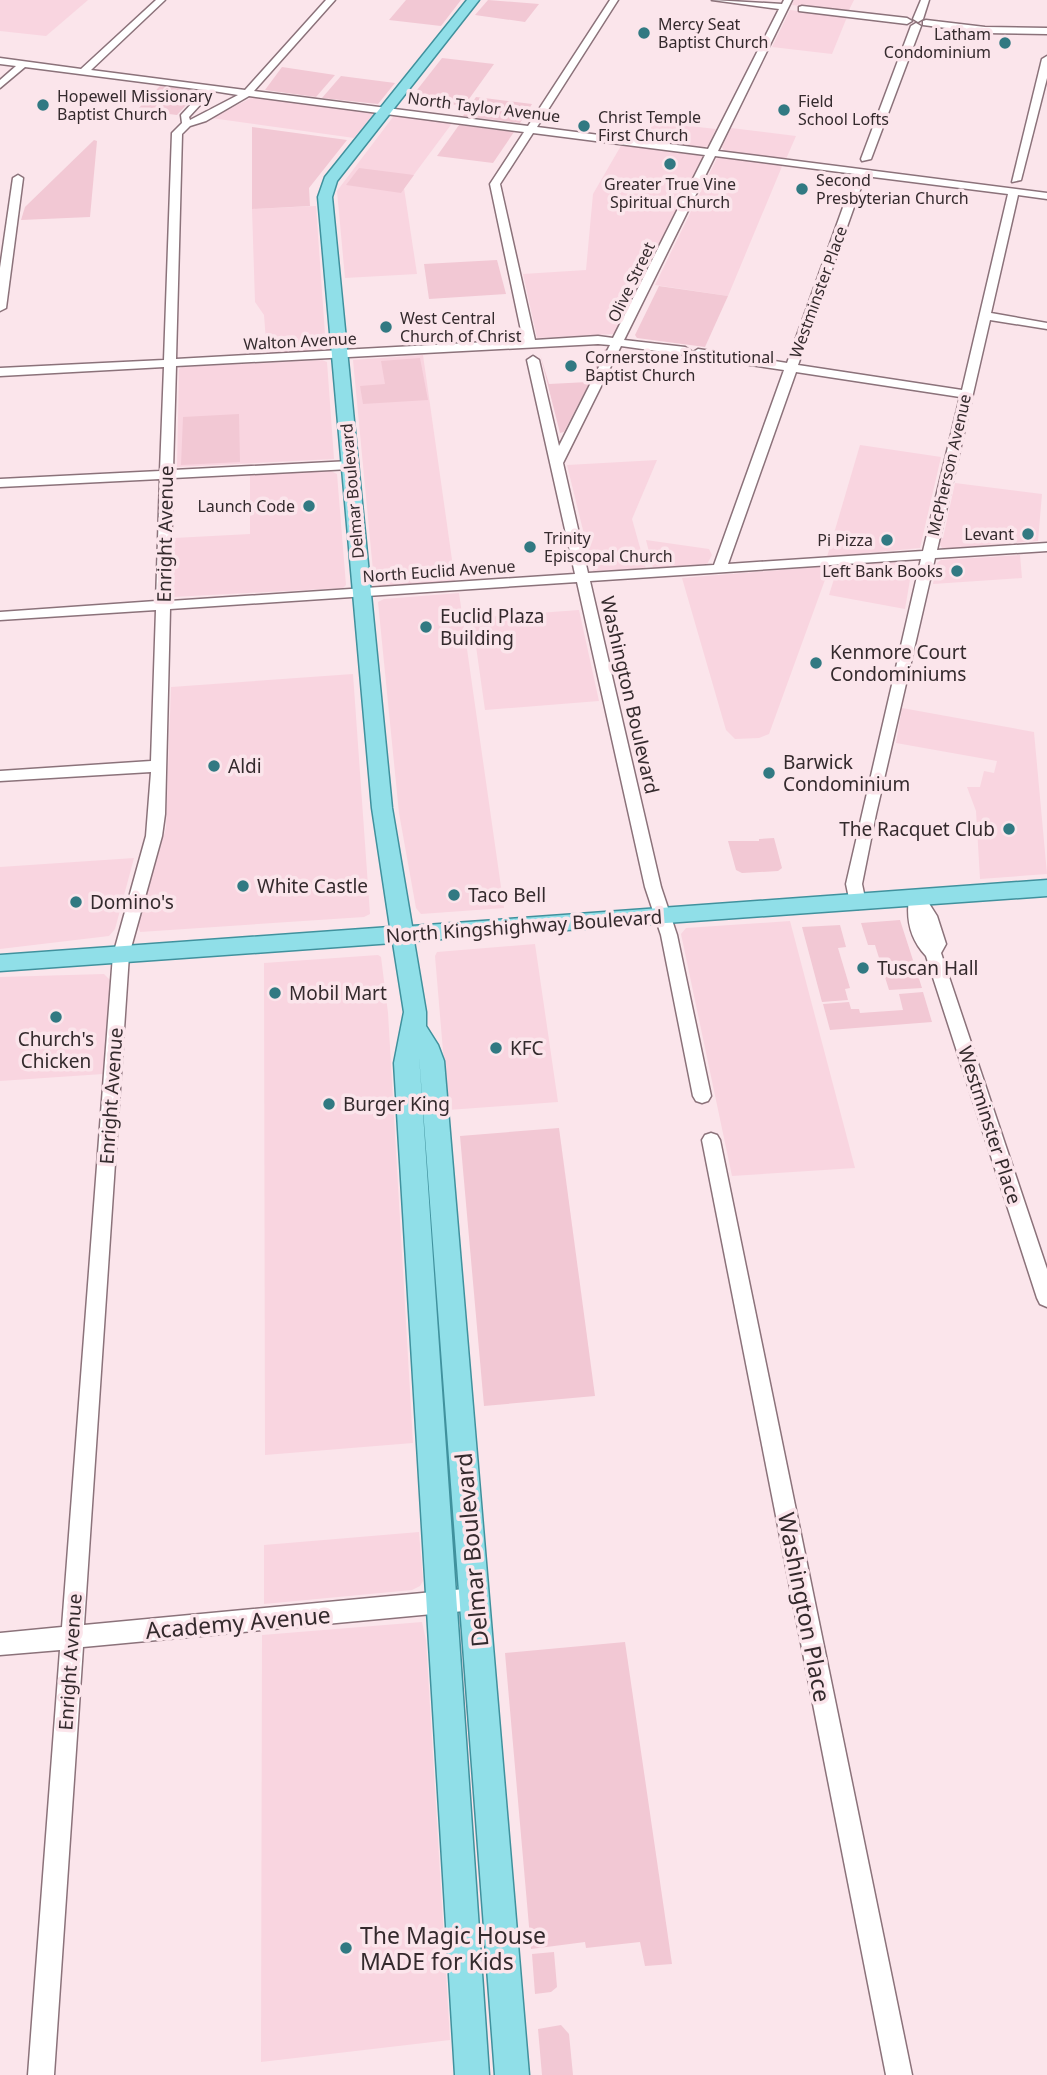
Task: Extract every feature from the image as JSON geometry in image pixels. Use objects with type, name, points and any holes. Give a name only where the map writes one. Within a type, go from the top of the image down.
[{"type":"main road","name":"Delmar Boulevard","points":[[473,0],[326,189],[382,808],[404,934],[416,1030],[427,1045],[432,1061],[512,2075]]},
{"type":"main road","name":"North Kingshighway Boulevard","points":[[0,963],[1047,888]]},
{"type":"main road","name":"Delmar Boulevard","points":[[416,1030],[407,1048],[406,1063],[472,2075]]},
{"type":"street","points":[[83,72],[161,0]]},
{"type":"street","points":[[187,124],[203,119],[247,93],[331,0]]},
{"type":"street","points":[[530,344],[495,184],[528,129],[614,0]]},
{"type":"street","points":[[716,0],[786,4]]},
{"type":"street","points":[[866,159],[925,0]]},
{"type":"street","name":"Olive Street","points":[[556,464],[620,341],[786,4]]},
{"type":"street","points":[[802,9],[1047,38]]},
{"type":"street","points":[[994,30],[1047,31]]},
{"type":"street","name":"McPherson Avenue","points":[[858,903],[855,881],[965,394],[1047,59]]},
{"type":"street","name":"North Taylor Avenue","points":[[0,61],[861,172],[1015,186],[1047,196]]},
{"type":"street","points":[[0,85],[23,64]]},
{"type":"street","name":"Enright Avenue","points":[[41,2075],[121,955],[154,836],[157,814],[176,140],[177,133],[187,124],[184,117],[211,88]]},
{"type":"street","name":"Westminster Place","points":[[719,570],[861,172]]},
{"type":"street","points":[[0,308],[5,237],[18,178]]},
{"type":"street","points":[[986,316],[1047,326]]},
{"type":"street","name":"Walton Avenue","points":[[0,372],[598,340],[685,351]]},
{"type":"street","points":[[698,353],[965,394]]},
{"type":"street","name":"Washington Boulevard","points":[[533,360],[653,887],[662,916]]},
{"type":"street","points":[[0,483],[350,465]]},
{"type":"street","name":"North Euclid Avenue","points":[[0,616],[1047,547]]},
{"type":"street","points":[[0,776],[159,766]]},
{"type":"street","name":"Westminster Place","points":[[917,898],[929,916],[938,944],[933,953],[1047,1298]]},
{"type":"street","points":[[662,916],[702,1096]]},
{"type":"street","name":"Washington Place","points":[[711,1140],[899,2075]]},
{"type":"street","name":"Academy Avenue","points":[[0,1644],[475,1599]]},
{"type":"shaded area","points":[[0,0],[88,0],[46,36],[0,31]]},
{"type":"shaded area","points":[[406,0],[461,0],[441,26],[389,20]]},
{"type":"shaded area","points":[[488,0],[539,4],[525,22],[475,15]]},
{"type":"shaded area","points":[[794,0],[854,0],[848,12],[792,5]]},
{"type":"shaded area","points":[[790,10],[847,17],[832,54],[772,47]]},
{"type":"shaded area","points":[[442,58],[494,64],[464,106],[410,99]]},
{"type":"shaded area","points":[[282,67],[335,75],[316,97],[265,90]]},
{"type":"shaded area","points":[[341,76],[395,83],[378,104],[322,98]]},
{"type":"shaded area","points":[[160,86],[199,91],[177,115],[137,110]]},
{"type":"shaded area","points":[[253,97],[370,111],[373,115],[354,138],[211,118]]},
{"type":"shaded area","points":[[476,97],[532,104],[520,123],[463,116]]},
{"type":"shaded area","points":[[393,117],[453,122],[404,188],[417,274],[345,278],[337,191]]},
{"type":"shaded area","points":[[654,122],[716,129],[708,146],[701,148],[646,140]]},
{"type":"shaded area","points":[[459,125],[514,132],[493,163],[437,156]]},
{"type":"shaded area","points":[[252,127],[347,140],[309,188],[310,206],[252,209]]},
{"type":"shaded area","points":[[731,128],[796,136],[786,159],[724,151],[722,147]]},
{"type":"shaded area","points":[[94,140],[97,141],[90,217],[21,220],[25,207]]},
{"type":"shaded area","points":[[622,144],[703,156],[614,334],[537,338],[523,274],[586,270],[593,194]]},
{"type":"shaded area","points":[[717,158],[783,164],[728,296],[655,285]]},
{"type":"shaded area","points":[[359,168],[414,175],[401,193],[346,185]]},
{"type":"shaded area","points":[[316,206],[326,348],[320,351],[267,354],[264,315],[255,302],[252,209]]},
{"type":"shaded area","points":[[497,260],[506,294],[429,299],[424,264]]},
{"type":"shaded area","points":[[659,286],[728,296],[705,347],[637,338],[635,335]]},
{"type":"shaded area","points":[[605,349],[564,432],[560,433],[540,354],[549,384],[588,382]]},
{"type":"shaded area","points":[[423,355],[455,581],[380,586],[374,581],[353,360]]},
{"type":"shaded area","points":[[420,358],[428,400],[363,404],[360,386],[385,384],[381,361]]},
{"type":"shaded area","points":[[322,360],[327,362],[334,459],[177,467],[179,369]]},
{"type":"shaded area","points":[[239,414],[240,462],[181,465],[183,417]]},
{"type":"shaded area","points":[[860,445],[941,457],[920,548],[827,557]]},
{"type":"shaded area","points":[[657,460],[632,519],[646,569],[593,571],[567,465]]},
{"type":"shaded area","points":[[331,471],[337,474],[346,585],[343,588],[173,597],[174,538],[250,534],[250,475]]},
{"type":"shaded area","points":[[955,483],[1042,494],[1038,541],[962,547],[956,550],[942,548],[940,538],[943,538]]},
{"type":"shaded area","points":[[646,540],[709,549],[712,555],[707,564],[653,568]]},
{"type":"shaded area","points":[[1020,555],[1022,578],[933,584],[937,563],[941,560]]},
{"type":"shaded area","points":[[901,562],[912,568],[905,609],[829,595],[838,566]]},
{"type":"shaded area","points":[[830,566],[769,734],[759,738],[735,739],[726,730],[682,578]]},
{"type":"shaded area","points":[[459,593],[504,908],[421,914],[416,908],[399,813],[378,602],[384,599]]},
{"type":"shaded area","points":[[579,610],[599,701],[485,710],[472,618]]},
{"type":"shaded area","points":[[353,674],[370,914],[364,917],[140,932],[138,923],[166,828],[171,687]]},
{"type":"shaded area","points":[[902,708],[1034,732],[1047,874],[980,879],[976,811],[967,787],[980,787],[984,771],[994,773],[997,761],[896,743]]},
{"type":"shaded area","points":[[774,838],[782,868],[778,871],[742,873],[736,870],[728,841]]},
{"type":"shaded area","points":[[134,858],[115,929],[109,936],[0,949],[0,867]]},
{"type":"shaded area","points":[[900,920],[922,988],[889,990],[875,945],[868,945],[861,923]]},
{"type":"shaded area","points":[[790,921],[855,1168],[732,1176],[681,934],[686,928]]},
{"type":"shaded area","points":[[840,925],[846,947],[838,948],[850,988],[845,989],[848,1000],[822,1002],[802,927]]},
{"type":"shaded area","points":[[535,944],[558,1102],[448,1110],[435,956],[437,952]]},
{"type":"shaded area","points":[[378,955],[381,957],[388,1013],[413,1443],[265,1455],[264,963]]},
{"type":"shaded area","points":[[104,974],[110,980],[103,1074],[0,1081],[0,977]]},
{"type":"shaded area","points":[[923,992],[932,1022],[830,1030],[823,1004],[849,1002],[851,1009],[859,1009],[860,1013],[903,1010],[899,994]]},
{"type":"shaded area","points":[[559,1128],[595,1396],[484,1406],[460,1136]]},
{"type":"shaded area","points":[[419,1532],[423,1581],[412,1590],[264,1604],[264,1545]]},
{"type":"shaded area","points":[[422,1622],[426,1640],[450,2040],[261,2062],[262,1635]]},
{"type":"shaded area","points":[[625,1642],[672,1964],[645,1966],[640,1942],[586,1948],[585,1942],[531,1949],[505,1653]]},
{"type":"shaded area","points":[[554,1952],[557,1987],[551,1992],[535,1994],[532,1954]]},
{"type":"shaded area","points":[[561,2025],[569,2034],[573,2075],[542,2075],[538,2029]]},
{"type":"place","name":"Mercy Seat Baptist Church","points":[[644,33]]},
{"type":"place","name":"Latham Condominium","points":[[1005,43]]},
{"type":"place","name":"Hopewell Missionary Baptist Church","points":[[43,105]]},
{"type":"place","name":"Field School Lofts","points":[[784,110]]},
{"type":"place","name":"Christ Temple First Church","points":[[584,126]]},
{"type":"place","name":"Greater True Vine Spiritual Church","points":[[670,164]]},
{"type":"place","name":"Second Presbyterian Church","points":[[802,189]]},
{"type":"place","name":"West Central Church of Christ","points":[[386,327]]},
{"type":"place","name":"Cornerstone Institutional Baptist Church","points":[[571,366]]},
{"type":"place","name":"Launch Code","points":[[309,506]]},
{"type":"place","name":"Levant","points":[[1028,534]]},
{"type":"place","name":"Pi Pizza","points":[[887,540]]},
{"type":"place","name":"Trinity Episcopal Church","points":[[530,547]]},
{"type":"place","name":"Left Bank Books","points":[[957,571]]},
{"type":"place","name":"Euclid Plaza Building","points":[[426,627]]},
{"type":"place","name":"Kenmore Court Condominiums","points":[[816,663]]},
{"type":"place","name":"Aldi","points":[[214,766]]},
{"type":"place","name":"Barwick Condominium","points":[[769,773]]},
{"type":"place","name":"The Racquet Club","points":[[1009,829]]},
{"type":"place","name":"White Castle","points":[[243,886]]},
{"type":"place","name":"Taco Bell","points":[[454,895]]},
{"type":"place","name":"Domino's","points":[[76,902]]},
{"type":"place","name":"Tuscan Hall","points":[[863,968]]},
{"type":"place","name":"Mobil Mart","points":[[275,993]]},
{"type":"place","name":"Church's Chicken","points":[[56,1017]]},
{"type":"place","name":"KFC","points":[[496,1048]]},
{"type":"place","name":"Burger King","points":[[329,1104]]},
{"type":"place","name":"The Magic House MADE for Kids","points":[[346,1948]]}]
